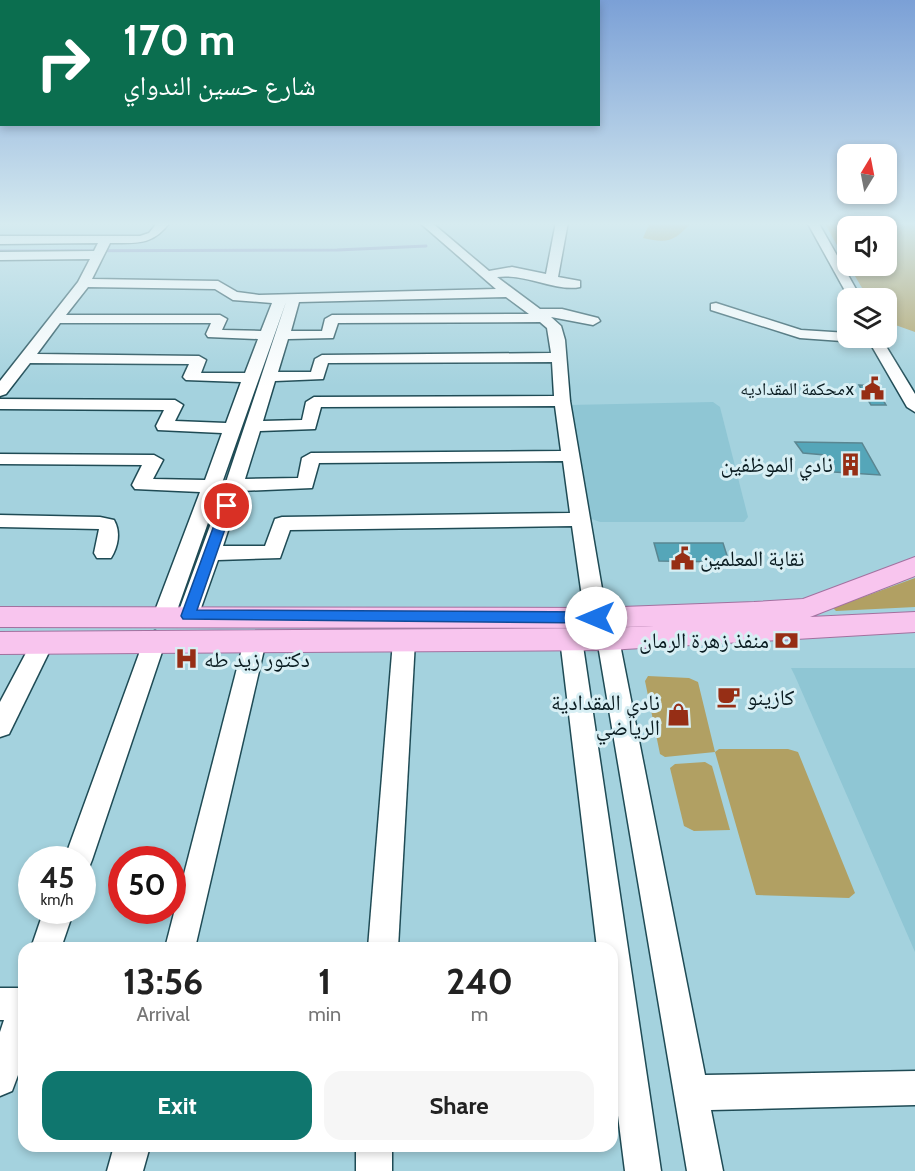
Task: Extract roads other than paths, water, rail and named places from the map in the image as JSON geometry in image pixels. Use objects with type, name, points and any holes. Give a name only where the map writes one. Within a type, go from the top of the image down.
[{"type":"main road","points":[[0,643],[43,642],[169,624],[255,641],[572,639],[602,628],[805,609],[915,566]]},
{"type":"main road","points":[[0,616],[169,624],[602,628],[915,622]]},
{"type":"street","points":[[0,391],[87,277]]},
{"type":"street","points":[[488,277],[554,326],[562,401],[581,519],[705,1171]]},
{"type":"street","points":[[536,277],[575,284]]},
{"type":"street","points":[[84,283],[218,285],[227,294],[238,298],[510,293]]},
{"type":"street","points":[[83,846],[169,624],[212,486],[234,429],[260,377],[287,298]]},
{"type":"street","points":[[716,308],[800,334],[837,336]]},
{"type":"street","points":[[56,319],[220,319],[213,334],[274,335],[328,335],[332,319],[562,313],[593,321]]},
{"type":"street","points":[[880,348],[915,407]]},
{"type":"street","points":[[25,358],[198,360],[191,377],[260,377],[318,376],[322,359],[559,357]]},
{"type":"street","points":[[169,624],[211,553],[253,426],[260,377]]},
{"type":"street","points":[[253,426],[309,425],[314,402],[562,401]]},
{"type":"street","points":[[0,404],[176,405],[164,426],[234,429]]},
{"type":"street","points":[[234,485],[306,484],[311,458],[570,456]]},
{"type":"street","points":[[0,459],[154,460],[141,485],[212,486]]},
{"type":"street","points":[[211,553],[273,553],[282,524],[581,519]]},
{"type":"street","points":[[0,521],[99,522],[107,525],[109,530],[104,553]]},
{"type":"street","points":[[572,639],[612,942]]},
{"type":"street","points":[[181,942],[255,641]]},
{"type":"street","points":[[383,942],[404,641]]},
{"type":"street","points":[[0,726],[43,642]]},
{"type":"street","points":[[48,942],[54,924]]},
{"type":"street","points":[[618,984],[643,1171]]},
{"type":"street","points":[[0,1004],[18,1004]]},
{"type":"street","points":[[0,1079],[18,1028]]},
{"type":"street","points":[[690,1093],[915,1088]]},
{"type":"street","points":[[125,1171],[130,1152]]},
{"type":"street","points":[[374,1152],[374,1171]]},
{"type":"place","name":"محكمة المقداديهx","points":[[872,389]]},
{"type":"place","name":"نادي الموظفين","points":[[851,464]]},
{"type":"place","name":"نقابة المعلمين","points":[[682,558]]},
{"type":"place","name":"منفذ زهرة الرمان","points":[[787,640]]},
{"type":"place","name":"دكتور زيد طه","points":[[186,659]]},
{"type":"place","name":"كازينو","points":[[729,697]]},
{"type":"place","name":"نادي المقدادية الرياضي","points":[[678,715]]}]
